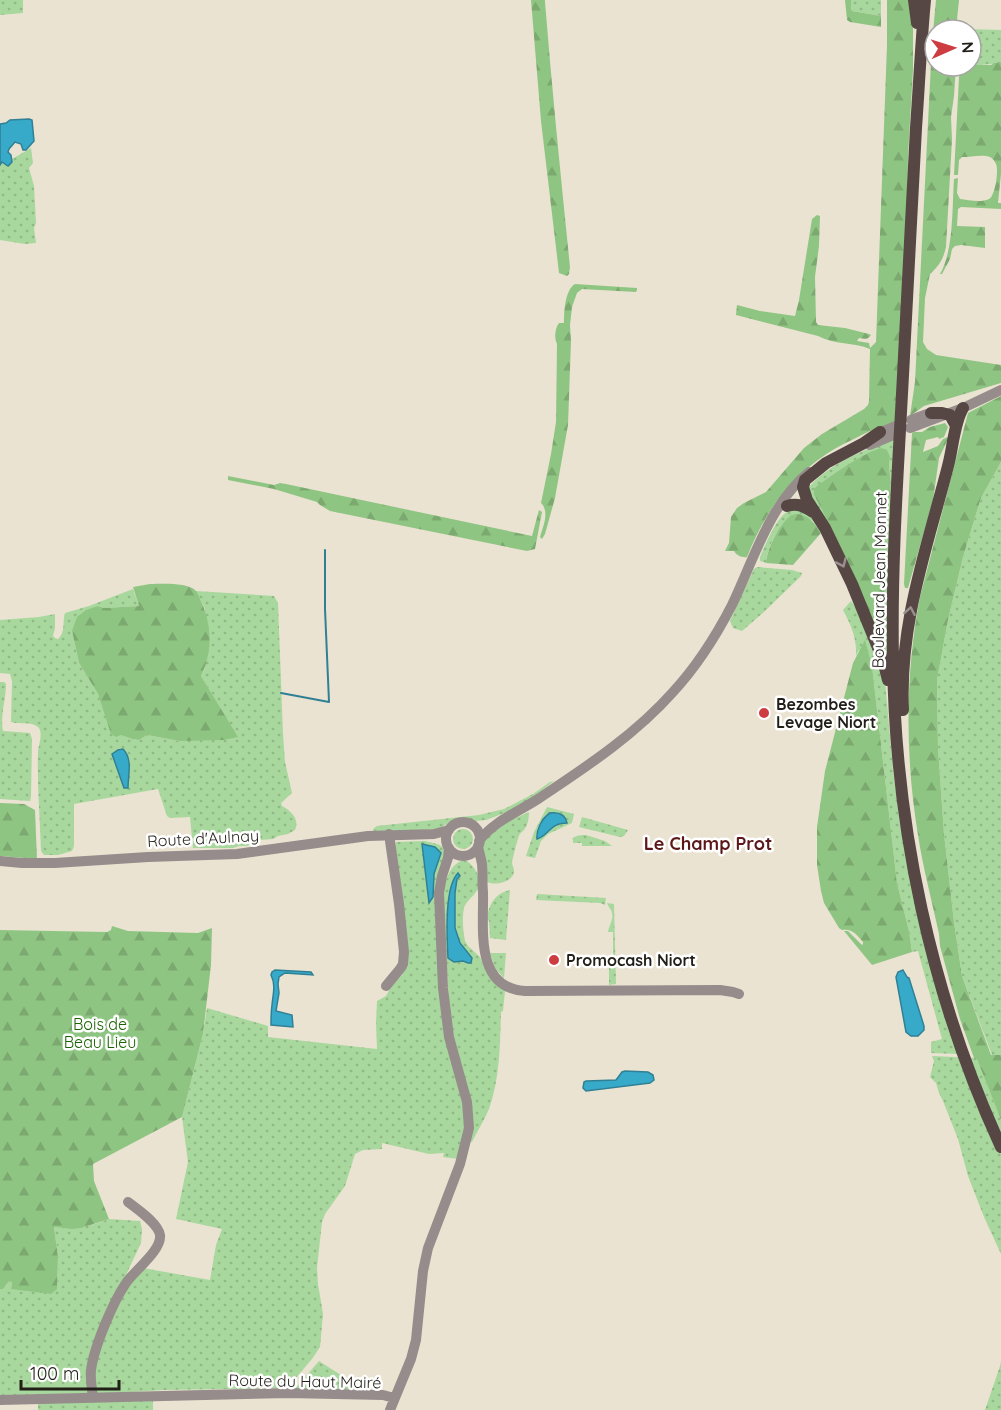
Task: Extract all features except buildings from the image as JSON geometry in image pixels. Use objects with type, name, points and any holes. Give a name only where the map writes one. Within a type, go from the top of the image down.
[{"type":"main road","points":[[912,205],[918,40],[914,0]]},
{"type":"main road","name":"Boulevard Jean Monnet","points":[[927,0],[912,205],[893,599],[893,660],[907,826],[928,933],[963,1051],[1001,1147]]},
{"type":"main road","name":"Boulevard Jean Monnet","points":[[927,0],[897,577],[898,728],[912,832],[933,937],[962,1034],[1001,1137]]},
{"type":"main road","points":[[880,432],[819,468],[805,480],[803,487],[807,500],[836,550],[883,660],[889,683],[892,722],[898,728],[903,720],[903,665],[916,582],[948,465],[956,426],[963,408]]},
{"type":"main road","points":[[931,412],[948,414],[956,426]]},
{"type":"main road","points":[[787,506],[802,505],[814,512]]},
{"type":"street","points":[[1001,389],[948,414],[910,424],[931,412],[1001,389]]},
{"type":"street","points":[[440,883],[451,866],[463,856],[474,851],[486,832],[601,756],[632,732],[686,678],[732,605],[773,515],[798,481],[831,455],[880,432],[896,430],[819,472],[768,526]]},
{"type":"street","points":[[473,826],[501,821]]},
{"type":"street","points":[[390,1410],[411,1359],[416,1340],[423,1271],[428,1248],[460,1164],[469,1128],[467,1102],[452,1050],[445,1007],[439,903],[440,883],[448,858],[446,836],[453,825],[464,822],[473,826],[478,834],[485,956],[492,973],[499,982],[507,987],[525,991],[720,990],[739,994]]},
{"type":"street","name":"Route d'Aulnay","points":[[0,861],[54,863],[148,856],[210,856],[368,836],[434,834],[449,830]]},
{"type":"street","points":[[386,986],[403,964],[404,952],[389,834]]},
{"type":"street","name":"Route d'Aulnay","points":[[408,835],[434,840],[448,847]]},
{"type":"street","points":[[448,847],[454,854],[463,856],[474,863],[482,875]]},
{"type":"street","points":[[93,1398],[91,1371],[102,1334],[126,1283],[156,1250],[160,1242],[160,1233],[156,1225],[128,1202]]},
{"type":"street","name":"Route du Haut Mairé","points":[[0,1400],[288,1393],[383,1395],[394,1398]]},
{"type":"green space","points":[[0,0],[23,0],[23,13],[0,15]]},
{"type":"green space","points":[[531,0],[545,0],[570,267],[567,276],[559,273],[541,121]]},
{"type":"green space","points":[[845,0],[851,0],[852,11],[881,16],[881,27],[847,20]]},
{"type":"green space","points":[[851,0],[881,0],[881,16],[852,11]]},
{"type":"green space","points":[[887,0],[910,0],[913,24],[913,70],[897,423],[873,430],[850,441],[811,465],[778,500],[761,527],[747,557],[741,557],[734,551],[725,551],[729,543],[731,517],[737,508],[766,492],[804,448],[868,405],[870,349],[831,341],[736,315],[737,305],[795,316],[812,219],[817,215],[820,216],[815,277],[816,322],[818,325],[869,334],[871,335],[869,338],[859,338],[857,341],[869,343],[870,348],[876,342]]},
{"type":"green space","points":[[936,0],[959,0],[957,18],[934,18]]},
{"type":"green space","points":[[983,30],[1001,30],[1001,63],[983,65]]},
{"type":"green space","points":[[1001,63],[1001,174],[998,203],[1001,203],[1001,209],[961,207],[958,209],[957,226],[985,227],[985,248],[955,246],[940,274],[945,264],[950,241],[954,179],[958,178],[957,193],[960,199],[986,200],[991,197],[995,189],[997,167],[990,157],[962,157],[959,160],[958,175],[954,175],[959,78],[983,78],[983,65]]},
{"type":"green space","points":[[930,78],[955,78],[951,117],[952,140],[946,247],[944,256],[930,274],[925,298],[923,342],[927,349],[936,355],[1001,365],[1001,383],[924,406],[910,416],[915,382]]},
{"type":"green space","points":[[31,148],[33,163],[29,168],[34,186],[36,243],[25,244],[0,240],[0,165],[2,162],[6,165],[12,162],[12,159]]},
{"type":"green space","points":[[575,284],[637,288],[637,290],[636,292],[582,289],[577,293],[572,307],[570,325],[568,425],[555,498],[542,539],[540,537],[545,511],[541,503],[556,422],[557,344],[555,333],[559,323],[564,323],[567,296]]},
{"type":"green space","points":[[1001,396],[1001,462],[981,498],[963,557],[937,680],[938,748],[944,834],[954,922],[962,976],[991,1055],[1001,1055],[1001,1120],[960,1019],[940,946],[914,806],[908,716],[915,626],[920,597],[968,413]]},
{"type":"green space","points":[[945,423],[948,427],[944,437],[926,440],[923,452],[938,446],[943,439],[949,437],[939,458],[933,500],[908,588],[905,588],[912,433],[922,432]]},
{"type":"green space","points":[[896,437],[889,665],[876,631],[884,635],[885,551],[891,482],[890,457],[814,495],[836,534],[853,574],[810,499],[809,487],[838,464]]},
{"type":"green space","points":[[881,448],[887,450],[890,457],[891,482],[885,551],[884,636],[876,631],[832,528],[814,495],[814,489],[818,485],[857,459]]},
{"type":"green space","points":[[1001,462],[1001,1055],[992,1055],[962,976],[954,922],[944,834],[938,748],[937,680],[963,557],[981,498]]},
{"type":"green space","points":[[228,476],[274,485],[286,484],[532,536],[539,510],[542,512],[535,549],[527,551],[330,511],[317,502],[274,489],[228,480]]},
{"type":"green space","points":[[792,510],[801,510],[815,519],[821,533],[813,521],[794,514],[784,522],[775,536],[766,563],[760,561],[775,526],[783,515]]},
{"type":"green space","points":[[798,514],[809,519],[821,533],[793,565],[766,563],[777,532],[791,515]]},
{"type":"green space","points":[[757,567],[802,573],[742,631],[733,628],[730,621]]},
{"type":"green space","points":[[150,584],[187,586],[197,593],[207,618],[210,637],[208,657],[201,676],[238,737],[223,740],[179,741],[147,735],[139,740],[121,735],[116,737],[111,734],[98,694],[79,663],[72,631],[77,617],[86,610],[98,606],[104,608],[139,606],[133,587]]},
{"type":"green space","points":[[133,589],[139,606],[104,608],[98,606],[72,631],[79,663],[98,694],[103,708],[121,735],[139,740],[147,735],[179,741],[218,705],[201,676],[205,668],[205,609],[196,591],[274,596],[278,603],[285,762],[292,793],[281,803],[295,819],[295,830],[247,846],[193,848],[190,817],[170,818],[167,816],[158,789],[74,804],[72,851],[58,855],[44,855],[41,851],[38,750],[41,732],[35,725],[11,722],[12,681],[10,674],[0,673],[0,620],[55,614],[53,636],[58,639],[63,630],[65,613]]},
{"type":"green space","points":[[851,601],[858,611],[885,680],[900,823],[921,918],[959,1054],[931,1053],[931,1042],[942,1039],[918,951],[912,952],[897,883],[872,666],[859,650],[856,656],[853,632],[843,610]]},
{"type":"green space","points":[[865,640],[872,666],[897,883],[912,952],[872,965],[844,931],[848,931],[862,945],[863,942],[851,931],[839,928],[824,903],[817,865],[817,827],[825,771],[853,663]]},
{"type":"green space","points":[[0,682],[6,684],[3,731],[30,733],[32,739],[30,801],[0,799]]},
{"type":"green space","points":[[554,781],[515,809],[486,820],[476,821],[464,818],[449,822],[440,829],[374,832],[373,829],[377,826],[479,815],[504,809]]},
{"type":"green space","points":[[0,803],[24,804],[35,810],[37,859],[0,856]]},
{"type":"green space","points":[[547,807],[574,814],[572,823],[548,834],[541,841],[535,858],[526,856],[534,832]],"holes":[[[547,815],[567,823],[554,827],[536,837]]]},
{"type":"green space","points":[[529,812],[527,824],[519,836],[514,852],[513,875],[507,881],[494,884],[486,881],[482,856],[484,842],[501,826]]},
{"type":"green space","points":[[582,817],[628,830],[624,836],[620,837],[579,827]]},
{"type":"green space","points":[[459,829],[467,829],[473,835],[473,843],[467,849],[459,849],[453,843],[453,835]]},
{"type":"green space","points":[[586,835],[605,841],[612,846],[582,846],[582,843],[573,843],[572,839]]},
{"type":"green space","points":[[425,841],[439,845],[445,850],[439,953],[463,1098],[465,1127],[458,1159],[443,1157],[444,1153],[429,1154],[382,1143],[382,1149],[363,1150],[355,1154],[345,1186],[322,1222],[317,1268],[323,1314],[320,1347],[287,1386],[96,1394],[94,1378],[98,1353],[129,1284],[143,1268],[210,1280],[216,1245],[222,1229],[176,1219],[188,1162],[182,1117],[203,1034],[207,1008],[268,1026],[268,1037],[377,1049],[377,1001],[386,996],[392,985],[403,974],[396,842]],"holes":[[[422,847],[440,856],[434,874],[433,897],[429,902]]]},
{"type":"green space","points":[[465,860],[475,870],[479,884],[464,908],[465,941],[505,991],[501,1012],[499,1061],[493,1097],[472,1142],[451,1029],[442,896],[446,879],[452,869]]},
{"type":"green space","points":[[510,890],[506,940],[490,938],[487,918],[489,908],[497,896]]},
{"type":"green space","points":[[537,894],[606,898],[605,905],[536,900]]},
{"type":"green space","points":[[607,903],[614,904],[616,984],[609,985],[609,968],[613,967],[613,932],[608,932],[612,916]]},
{"type":"green space","name":"Bois de Beau Lieu","points":[[112,926],[128,931],[198,933],[212,928],[211,965],[203,1034],[182,1117],[93,1164],[94,1181],[109,1219],[81,1228],[54,1227],[58,1257],[57,1289],[51,1294],[11,1289],[12,1282],[9,1281],[3,1289],[0,1289],[0,930],[107,932]]},
{"type":"green space","points":[[490,953],[506,953],[504,978],[495,968]]},
{"type":"green space","points":[[932,1056],[977,1058],[1001,1120],[1001,1254],[968,1176],[958,1139],[936,1083],[930,1077],[934,1061]]},
{"type":"green space","points":[[109,1219],[140,1221],[141,1243],[114,1295],[89,1393],[0,1396],[0,1289],[3,1289],[9,1281],[12,1282],[11,1289],[57,1289],[58,1257],[54,1227],[82,1227]]},
{"type":"green space","points":[[319,1361],[322,1363],[363,1389],[295,1389]]},
{"type":"green space","points":[[1001,1361],[1001,1410],[985,1410],[1000,1366]]},
{"type":"green space","points":[[153,1401],[153,1410],[38,1410],[38,1402]]},
{"type":"water","points":[[10,120],[32,120],[34,141],[26,150],[23,150],[21,144],[15,142],[8,152],[12,162],[8,166],[2,162],[0,165],[0,124]]},
{"type":"water","points":[[123,749],[129,762],[128,788],[124,788],[112,754]]},
{"type":"water","points":[[550,813],[561,814],[567,823],[553,827],[537,839],[540,825]]},
{"type":"water","points":[[422,844],[435,847],[441,853],[434,874],[433,897],[429,903]]},
{"type":"water","points":[[458,873],[460,876],[457,879],[455,893],[455,928],[460,943],[472,958],[471,963],[454,962],[448,958],[448,901],[450,889]]},
{"type":"water","points":[[275,970],[311,972],[313,975],[285,973],[279,977],[276,1011],[292,1015],[293,1027],[271,1025],[274,986],[271,975]]},
{"type":"water","points":[[903,970],[909,978],[924,1026],[924,1030],[918,1036],[911,1036],[906,1032],[896,977],[898,972]]},
{"type":"water","points":[[625,1071],[648,1072],[653,1075],[654,1080],[650,1083],[586,1091],[583,1088],[586,1081],[616,1080]]},
{"type":"waterway","points":[[281,693],[329,702],[325,550]]},
{"type":"place","name":"Bezombes Levage Niort","points":[[764,713]]},
{"type":"place","name":"Promocash Niort","points":[[554,960]]},
{"type":"district","name":"Le Champ Prot","points":[[708,843]]}]
